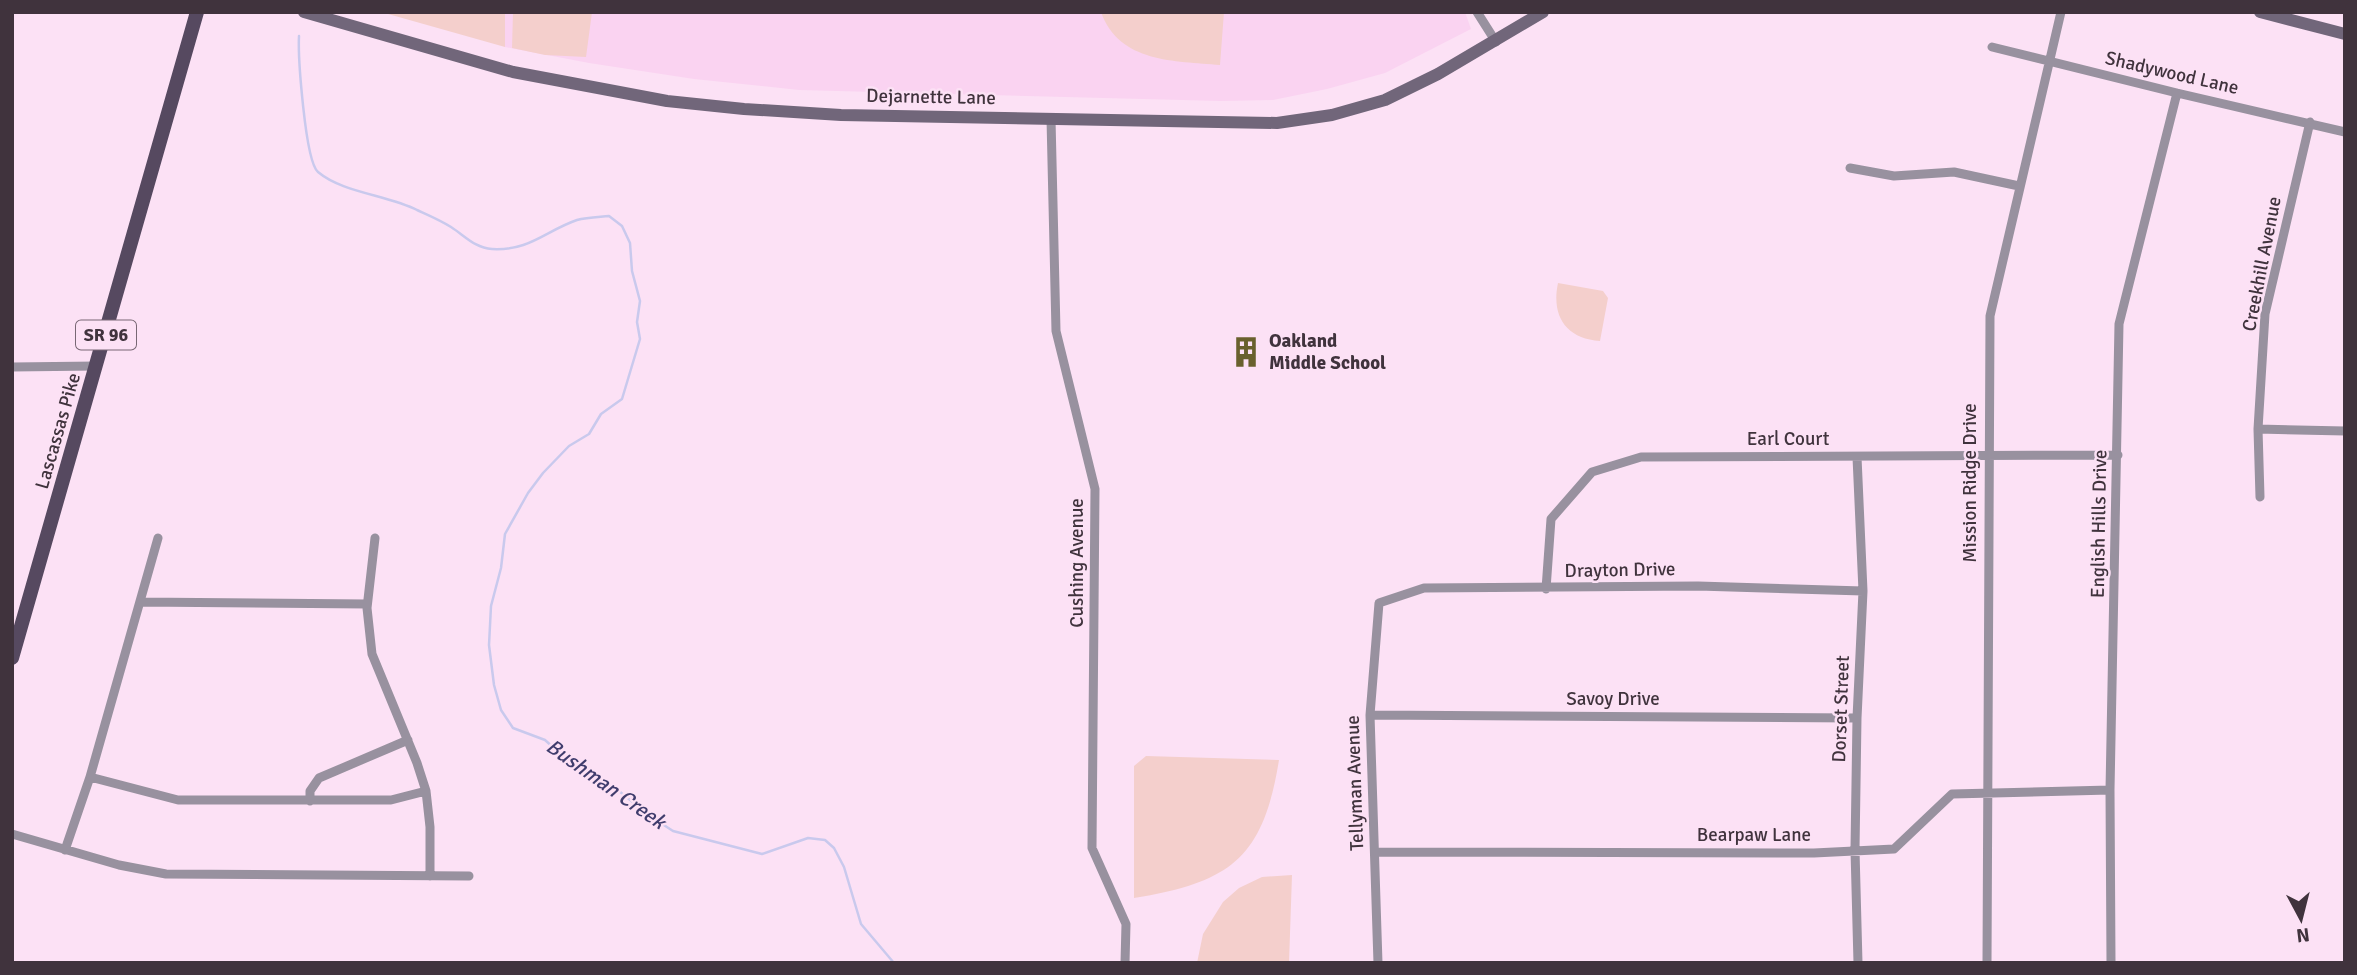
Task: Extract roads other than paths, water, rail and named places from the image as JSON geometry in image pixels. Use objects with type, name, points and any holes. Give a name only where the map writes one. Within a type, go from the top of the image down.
[{"type":"main road","name":"Lascassas Pike","points":[[12,658],[197,12]]},
{"type":"main road","name":"Dejarnette Lane","points":[[304,12],[513,72],[667,101],[841,115],[1277,123],[1332,115],[1385,100],[1496,42],[1543,12]]},
{"type":"main road","points":[[2260,12],[2281,15],[2345,34]]},
{"type":"street","points":[[1477,12],[1496,42]]},
{"type":"street","name":"Mission Ridge Drive","points":[[1987,963],[1987,456],[1990,316],[2061,12]]},
{"type":"street","name":"Shadywood Lane","points":[[1992,47],[2345,132]]},
{"type":"street","name":"English Hills Drive","points":[[2111,963],[2110,789],[2119,324],[2177,93]]},
{"type":"street","name":"Cushing Avenue","points":[[1051,119],[1056,331],[1095,489],[1092,848],[1126,924],[1125,963]]},
{"type":"street","name":"Creekhill Avenue","points":[[2260,497],[2258,429],[2266,314],[2310,122]]},
{"type":"street","points":[[1850,168],[1894,176],[1954,172],[2019,186]]},
{"type":"street","points":[[12,367],[97,366]]},
{"type":"street","points":[[2258,429],[2345,431]]},
{"type":"street","name":"Earl Court","points":[[1546,589],[1551,519],[1592,472],[1641,457],[2118,455]]},
{"type":"street","name":"Dorset Street","points":[[1857,457],[1863,591],[1855,850],[1858,963]]},
{"type":"street","points":[[65,850],[90,777],[158,538]]},
{"type":"street","points":[[375,538],[368,604],[372,654],[408,740],[426,792],[430,827],[430,876]]},
{"type":"street","name":"Drayton Drive","points":[[1379,603],[1424,588],[1698,586],[1863,591]]},
{"type":"street","points":[[140,602],[368,604]]},
{"type":"street","name":"Tellyman Avenue","points":[[1378,963],[1370,715],[1379,603]]},
{"type":"street","name":"Savoy Drive","points":[[1370,715],[1857,718]]},
{"type":"street","points":[[310,801],[310,791],[319,778],[408,740]]},
{"type":"street","points":[[90,777],[178,800],[391,800],[426,792]]},
{"type":"street","name":"Bearpaw Lane","points":[[1375,852],[1814,853],[1894,849],[1952,794],[2110,789]]},
{"type":"street","points":[[12,834],[119,865],[166,874],[469,876]]},
{"type":"waterway","name":"Bushman Creek","points":[[299,36],[301,85],[309,149],[318,172],[328,179],[405,205],[443,222],[475,244],[486,248],[517,247],[577,220],[609,216],[622,226],[630,243],[632,271],[640,301],[637,322],[640,339],[622,399],[601,414],[589,434],[569,446],[543,473],[528,493],[505,534],[501,568],[491,606],[489,645],[494,685],[501,710],[513,728],[545,740],[577,769],[604,779],[673,831],[762,854],[808,838],[825,840],[834,848],[844,867],[861,924],[894,963]]},
{"type":"place","name":"Oakland Middle School","points":[[1246,352]]}]
